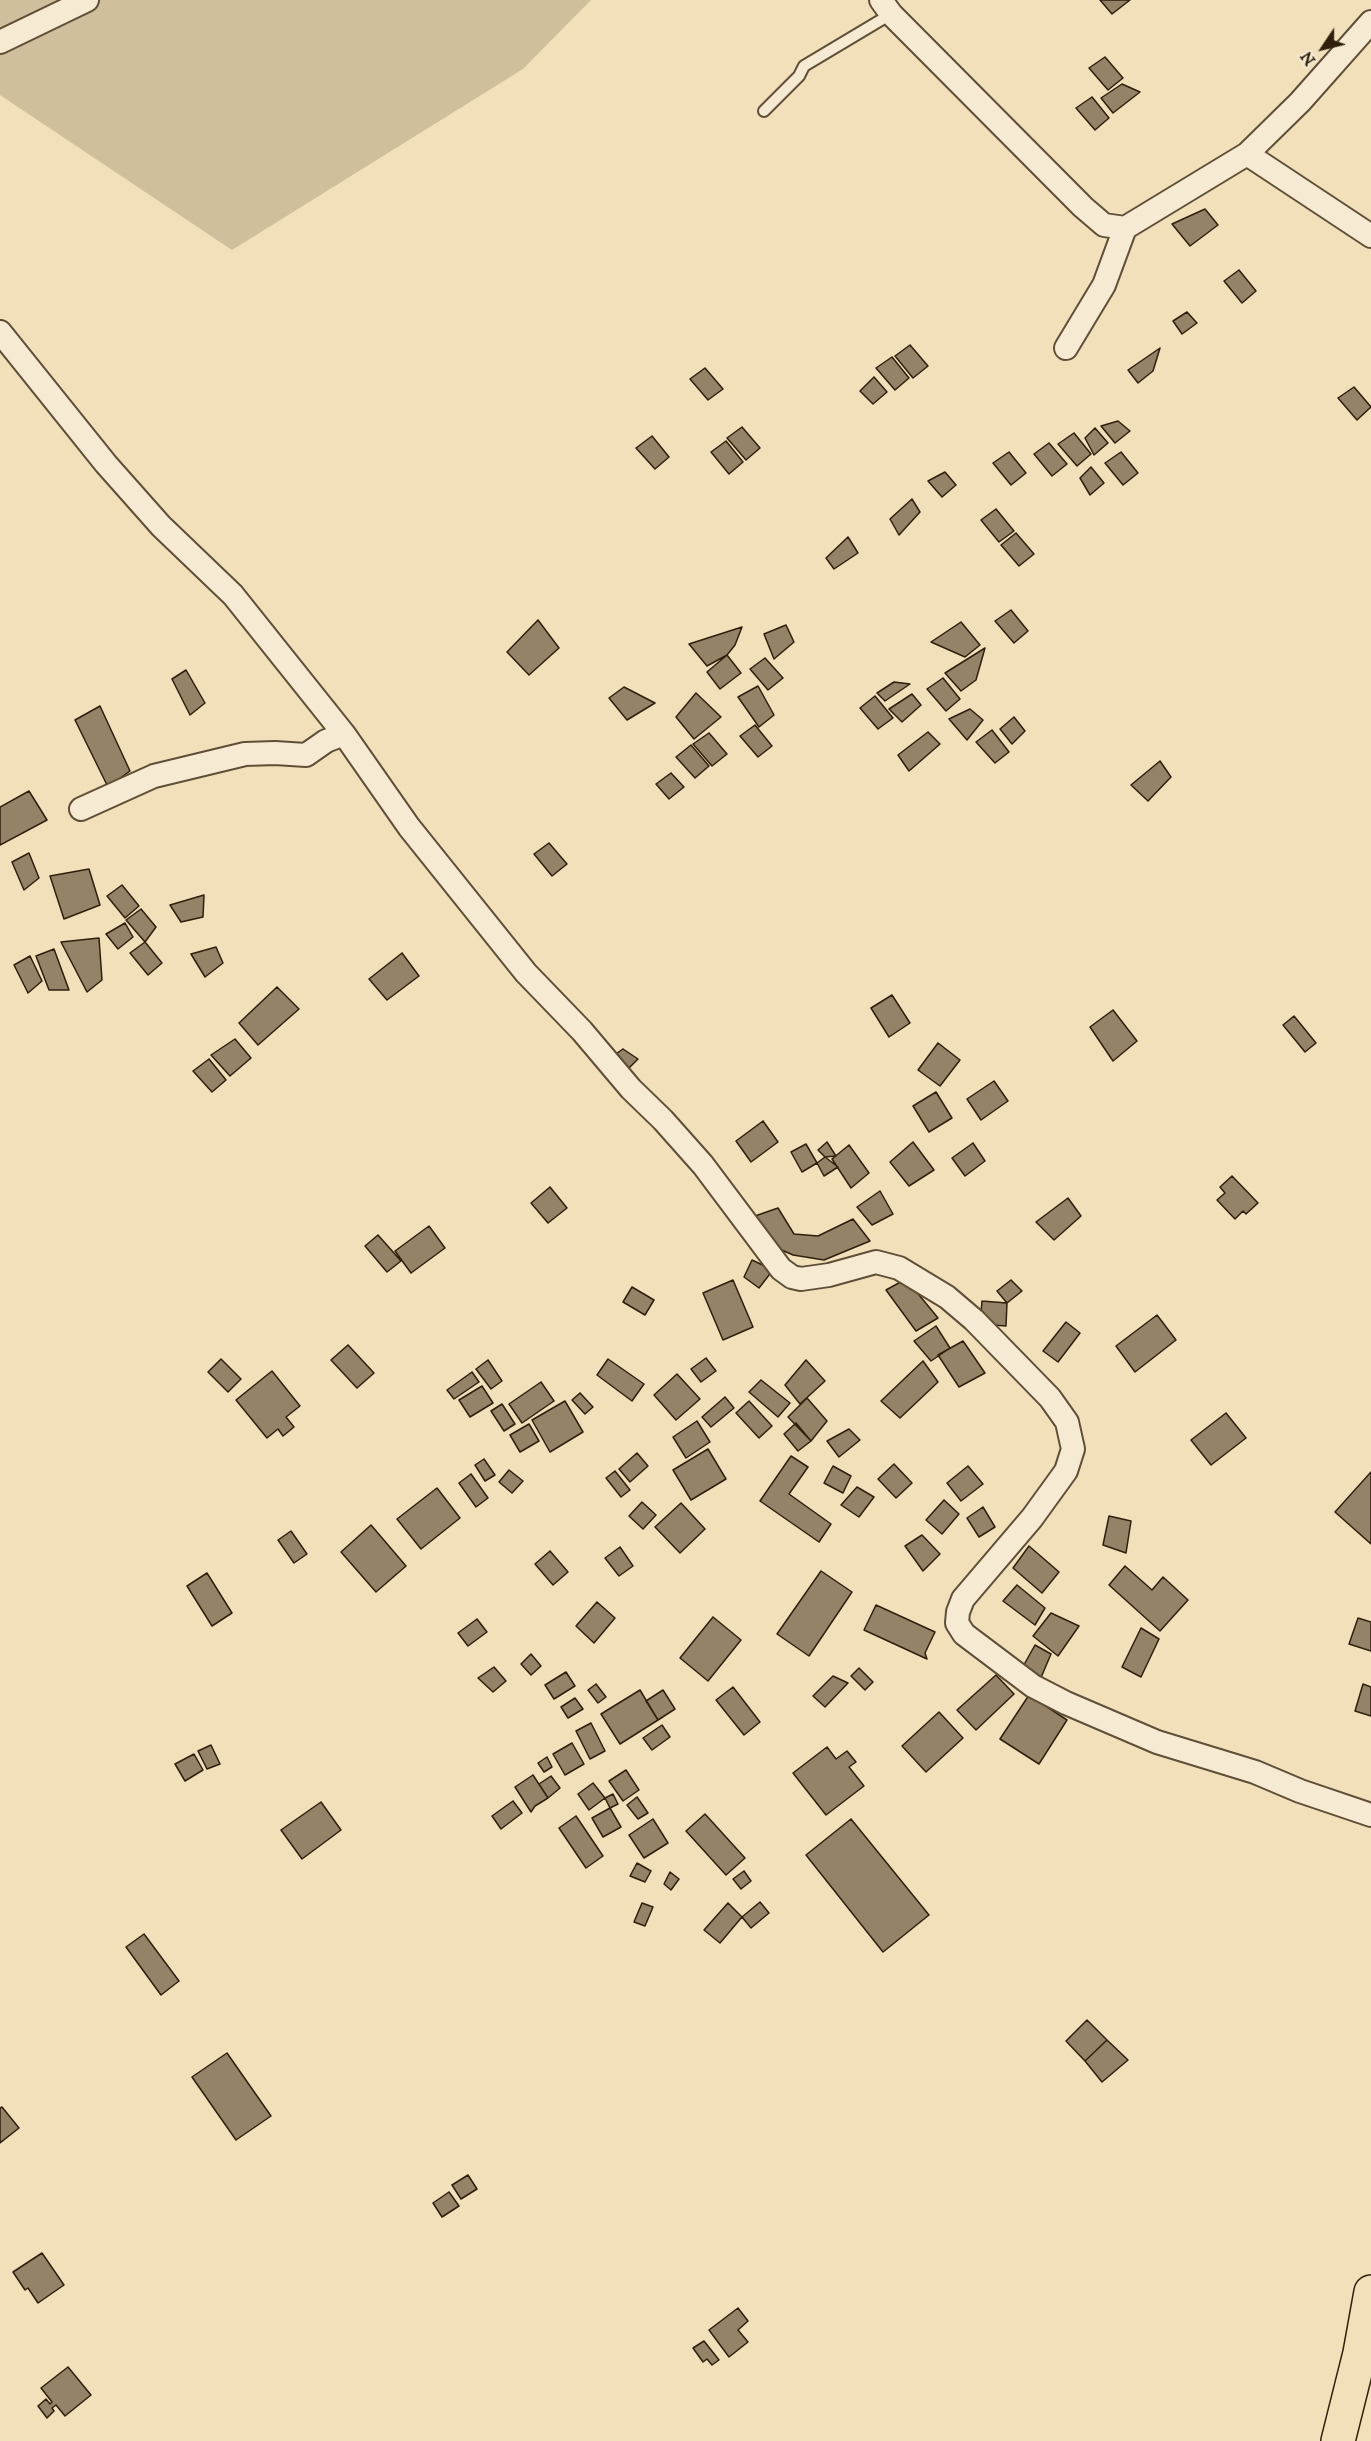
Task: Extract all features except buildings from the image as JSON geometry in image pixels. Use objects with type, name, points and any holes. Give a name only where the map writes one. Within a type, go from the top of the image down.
[{"type":"main road","points":[[1338,2441],[1360,2353],[1371,2292]]},
{"type":"street","points":[[0,42],[87,0]]},
{"type":"street","points":[[886,7],[1083,207],[1104,225],[1125,228]]},
{"type":"street","points":[[1066,348],[1104,285],[1125,228],[1246,154],[1300,102],[1371,22]]},
{"type":"street","points":[[1246,154],[1371,236]]},
{"type":"street","points":[[0,332],[106,464],[161,526],[233,596],[344,734],[409,827],[526,973],[582,1031],[631,1089],[663,1120],[703,1165],[781,1269],[792,1277],[801,1279],[829,1275],[876,1262],[898,1268],[947,1297],[974,1320],[1050,1398],[1067,1422],[1073,1449],[1066,1471],[1032,1518],[963,1599],[957,1623],[964,1634],[1033,1686],[1075,1707],[1157,1742],[1255,1772],[1300,1791],[1371,1815]]},
{"type":"street","points":[[81,809],[154,776],[245,754],[306,755],[326,741],[344,734]]},
{"type":"lane","points":[[764,111],[799,76],[804,66],[886,7]]},
{"type":"shaded area","points":[[0,0],[591,0],[523,69],[232,250],[0,95]]}]
